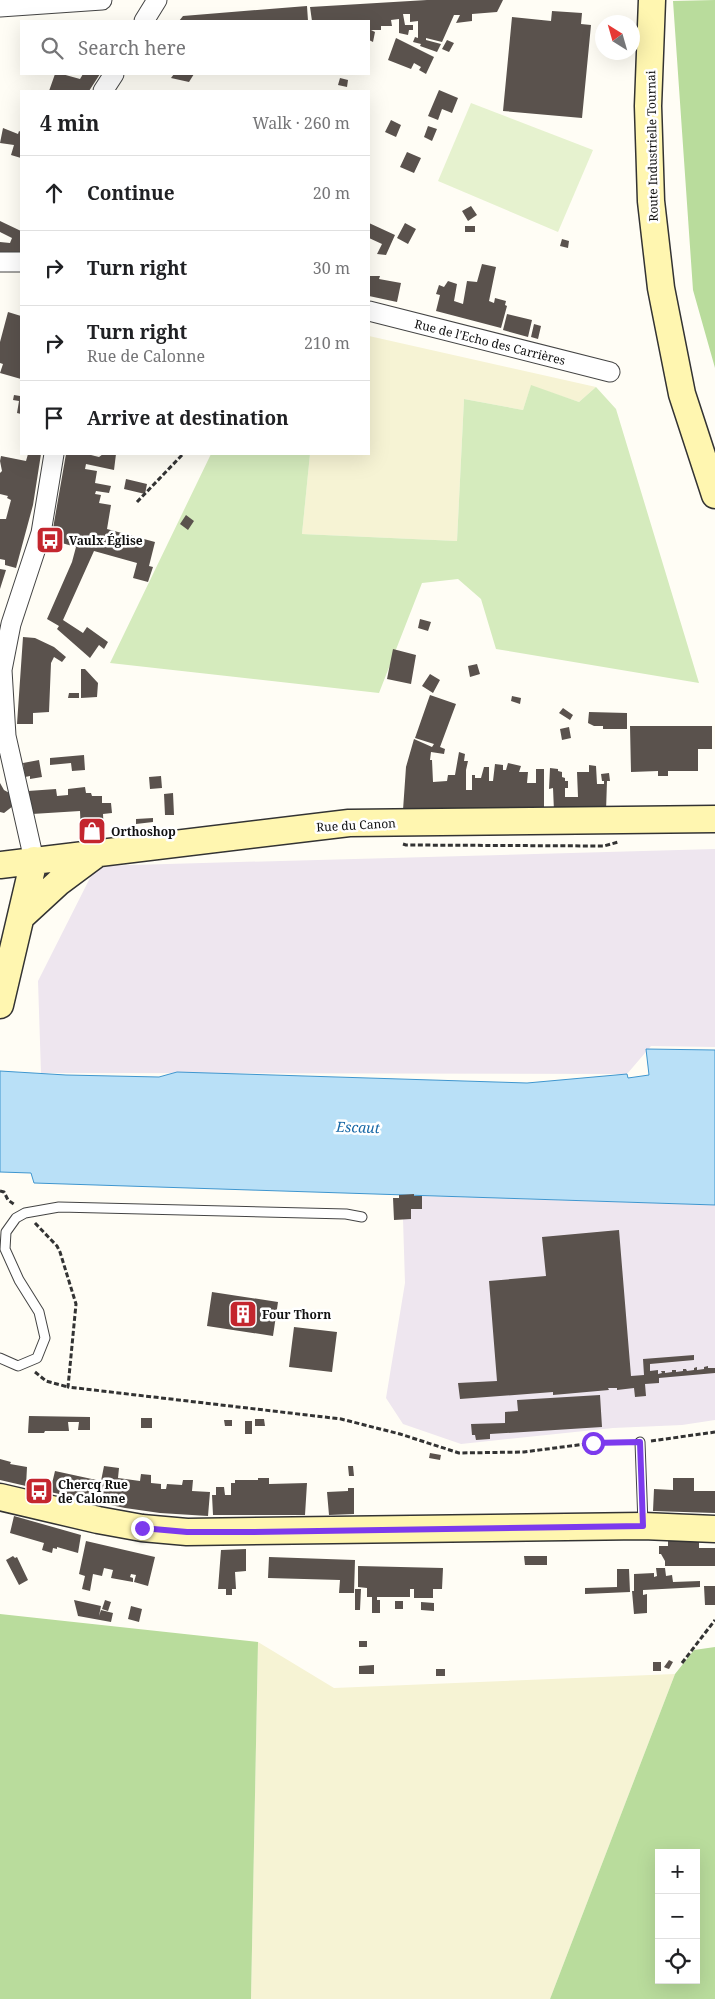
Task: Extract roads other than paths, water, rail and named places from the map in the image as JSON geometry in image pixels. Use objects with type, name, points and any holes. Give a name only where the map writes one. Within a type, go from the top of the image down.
[{"type":"main road","name":"Route Industrielle Tournai","points":[[652,0],[648,106],[651,201],[660,288],[682,394],[715,495]]},
{"type":"main road","name":"Rue du Canon","points":[[0,865],[349,823],[715,819]]},
{"type":"main road","points":[[20,917],[59,882],[101,852]]},
{"type":"main road","points":[[0,1005],[34,860]]},
{"type":"main road","points":[[0,1497],[98,1520],[142,1528],[187,1532],[643,1526],[715,1529]]},
{"type":"street","points":[[0,7],[102,0]]},
{"type":"street","points":[[145,20],[157,0]]},
{"type":"street","points":[[104,90],[113,75]]},
{"type":"street","points":[[0,262],[20,262]]},
{"type":"street","name":"Rue de l'Echo des Carrières","points":[[370,311],[610,372]]},
{"type":"street","points":[[34,860],[2,720],[2,670],[11,624],[40,533],[54,455]]},
{"type":"lane","points":[[0,1358],[18,1366],[24,1364],[37,1358],[45,1338],[39,1312],[19,1280],[5,1249],[6,1232],[16,1218],[25,1213],[59,1207],[346,1214],[362,1217]]},
{"type":"lane","points":[[640,1442],[643,1526]]},
{"type":"water","name":"Escaut","points":[[646,1049],[715,1050],[715,1205],[34,1183],[31,1173],[0,1172],[0,1071],[66,1075],[159,1077],[177,1072],[527,1083],[627,1074],[628,1078],[649,1075]]},
{"type":"place","name":"Vaulx Église","points":[[50,540]]},
{"type":"place","name":"Orthoshop","points":[[92,831]]},
{"type":"place","name":"Four Thorn","points":[[243,1314]]},
{"type":"place","name":"Chercq Rue de Calonne","points":[[39,1491]]}]
